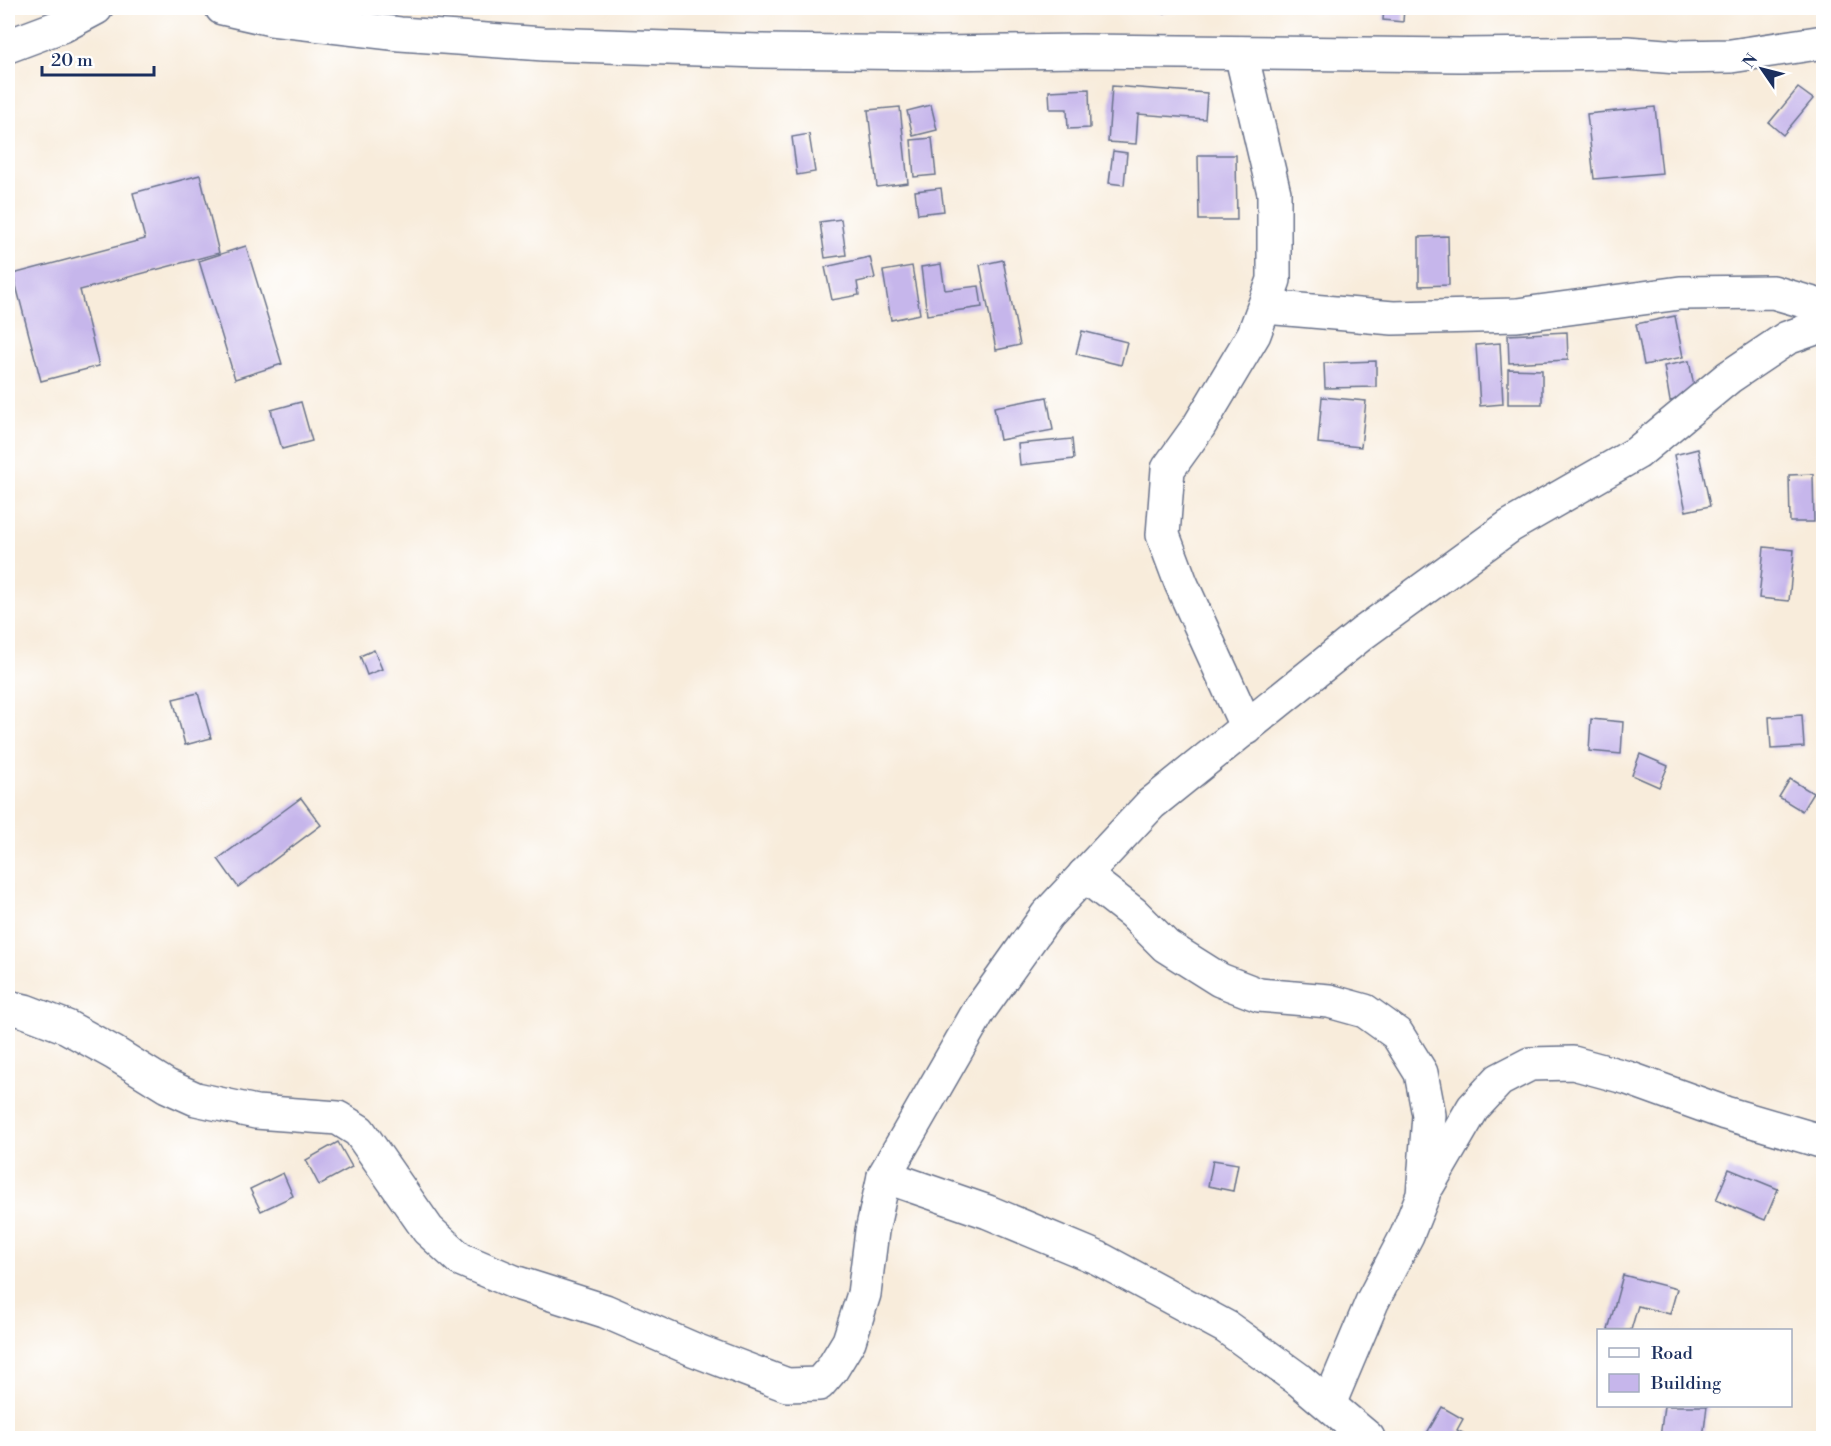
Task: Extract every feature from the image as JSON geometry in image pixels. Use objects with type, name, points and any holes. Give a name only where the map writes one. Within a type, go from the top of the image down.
[{"type":"street","points":[[8,46],[64,25],[92,8]]},
{"type":"street","points":[[222,8],[271,19],[400,34],[544,44],[760,51],[940,53],[1082,51],[1473,55],[1627,53],[1677,57],[1731,56],[1824,42]]},
{"type":"street","points":[[1242,53],[1274,194],[1275,279],[1254,334],[1199,426],[1168,470],[1163,535],[1181,583],[1247,728]]},
{"type":"street","points":[[1264,307],[1394,318],[1517,315],[1680,294],[1773,292],[1824,307]]},
{"type":"street","points":[[8,1007],[67,1027],[167,1086],[195,1099],[256,1112],[338,1118],[359,1131],[428,1230],[460,1259],[514,1282],[605,1311],[695,1350],[787,1384],[819,1384],[832,1369],[849,1341],[864,1294],[872,1230],[884,1176],[980,1009],[1047,915],[1151,804],[1364,633],[1510,526],[1637,453],[1729,377],[1787,338],[1824,325]]},
{"type":"street","points":[[1084,875],[1133,913],[1166,946],[1220,980],[1259,995],[1329,1001],[1365,1011],[1397,1034],[1421,1073],[1429,1116],[1423,1195]]},
{"type":"street","points":[[1329,1404],[1372,1302],[1407,1234],[1423,1195],[1473,1108],[1499,1080],[1530,1064],[1573,1063],[1628,1078],[1725,1113],[1824,1142]]},
{"type":"street","points":[[884,1176],[988,1212],[1098,1258],[1226,1327],[1298,1378],[1368,1438]]},
{"type":"building","points":[[1139,8],[1166,8],[1165,13],[1139,11]]},
{"type":"building","points":[[1384,8],[1404,8],[1403,22],[1383,20]]},
{"type":"building","points":[[1112,86],[1207,93],[1205,119],[1138,114],[1136,144],[1108,142]]},
{"type":"building","points":[[1798,88],[1813,99],[1783,135],[1769,123]]},
{"type":"building","points":[[1089,89],[1090,128],[1068,129],[1067,109],[1050,109],[1049,91]]},
{"type":"building","points":[[931,105],[937,130],[913,136],[907,111]]},
{"type":"building","points":[[900,107],[908,183],[877,187],[868,110]]},
{"type":"building","points":[[1655,107],[1662,173],[1594,179],[1587,114]]},
{"type":"building","points":[[809,134],[815,172],[797,175],[792,137]]},
{"type":"building","points":[[932,138],[936,175],[914,177],[911,140]]},
{"type":"building","points":[[1113,151],[1127,153],[1124,185],[1109,183]]},
{"type":"building","points":[[1198,155],[1236,155],[1237,220],[1199,220]]},
{"type":"building","points":[[200,175],[219,253],[80,290],[99,366],[41,381],[13,274],[145,239],[133,193]]},
{"type":"building","points":[[941,188],[944,211],[918,214],[915,191]]},
{"type":"building","points":[[841,219],[846,255],[825,258],[820,222]]},
{"type":"building","points":[[1448,236],[1449,285],[1419,286],[1419,237]]},
{"type":"building","points":[[246,246],[282,364],[235,379],[199,261]]},
{"type":"building","points":[[870,257],[875,278],[857,282],[859,295],[832,300],[825,267]]},
{"type":"building","points":[[1003,260],[1020,345],[996,350],[980,265]]},
{"type":"building","points":[[941,264],[945,290],[979,286],[982,307],[927,315],[921,267]]},
{"type":"building","points":[[912,266],[920,314],[891,320],[883,271]]},
{"type":"building","points":[[1675,316],[1683,357],[1644,365],[1636,324]]},
{"type":"building","points":[[1082,331],[1127,342],[1121,365],[1076,354]]},
{"type":"building","points":[[1567,332],[1568,360],[1509,363],[1508,335]]},
{"type":"building","points":[[1500,343],[1503,404],[1480,406],[1476,345]]},
{"type":"building","points":[[1376,361],[1376,387],[1325,388],[1324,363]]},
{"type":"building","points":[[1689,361],[1696,396],[1670,401],[1664,366]]},
{"type":"building","points":[[1508,369],[1542,370],[1542,404],[1508,404]]},
{"type":"building","points":[[1047,397],[1053,430],[1000,440],[994,407]]},
{"type":"building","points":[[1322,397],[1366,401],[1361,447],[1318,443]]},
{"type":"building","points":[[301,402],[312,441],[282,449],[271,410]]},
{"type":"building","points":[[1072,439],[1074,459],[1020,465],[1018,444]]},
{"type":"building","points":[[1698,449],[1710,506],[1686,511],[1674,455]]},
{"type":"building","points":[[1813,474],[1814,522],[1790,522],[1789,475]]},
{"type":"building","points":[[1764,547],[1794,550],[1789,601],[1759,598]]},
{"type":"building","points":[[374,650],[382,669],[367,675],[360,656]]},
{"type":"building","points":[[198,693],[211,738],[185,745],[173,699]]},
{"type":"building","points":[[1802,715],[1804,747],[1771,749],[1769,717]]},
{"type":"building","points":[[1591,719],[1623,722],[1621,754],[1589,751]]},
{"type":"building","points":[[1640,754],[1668,766],[1659,787],[1632,775]]},
{"type":"building","points":[[1790,779],[1813,793],[1802,811],[1779,797]]},
{"type":"building","points":[[301,798],[321,825],[238,887],[218,859]]},
{"type":"building","points":[[338,1142],[352,1167],[319,1185],[306,1160]]},
{"type":"building","points":[[1213,1160],[1238,1164],[1233,1191],[1208,1186]]},
{"type":"building","points":[[1729,1169],[1778,1189],[1765,1220],[1716,1200]]},
{"type":"building","points":[[283,1173],[293,1196],[261,1211],[250,1189]]},
{"type":"building","points":[[1623,1275],[1677,1289],[1670,1314],[1638,1306],[1631,1329],[1608,1329]]},
{"type":"building","points":[[1442,1407],[1463,1419],[1457,1430],[1472,1438],[1424,1438]]},
{"type":"building","points":[[1664,1407],[1707,1407],[1703,1438],[1660,1438]]}]
